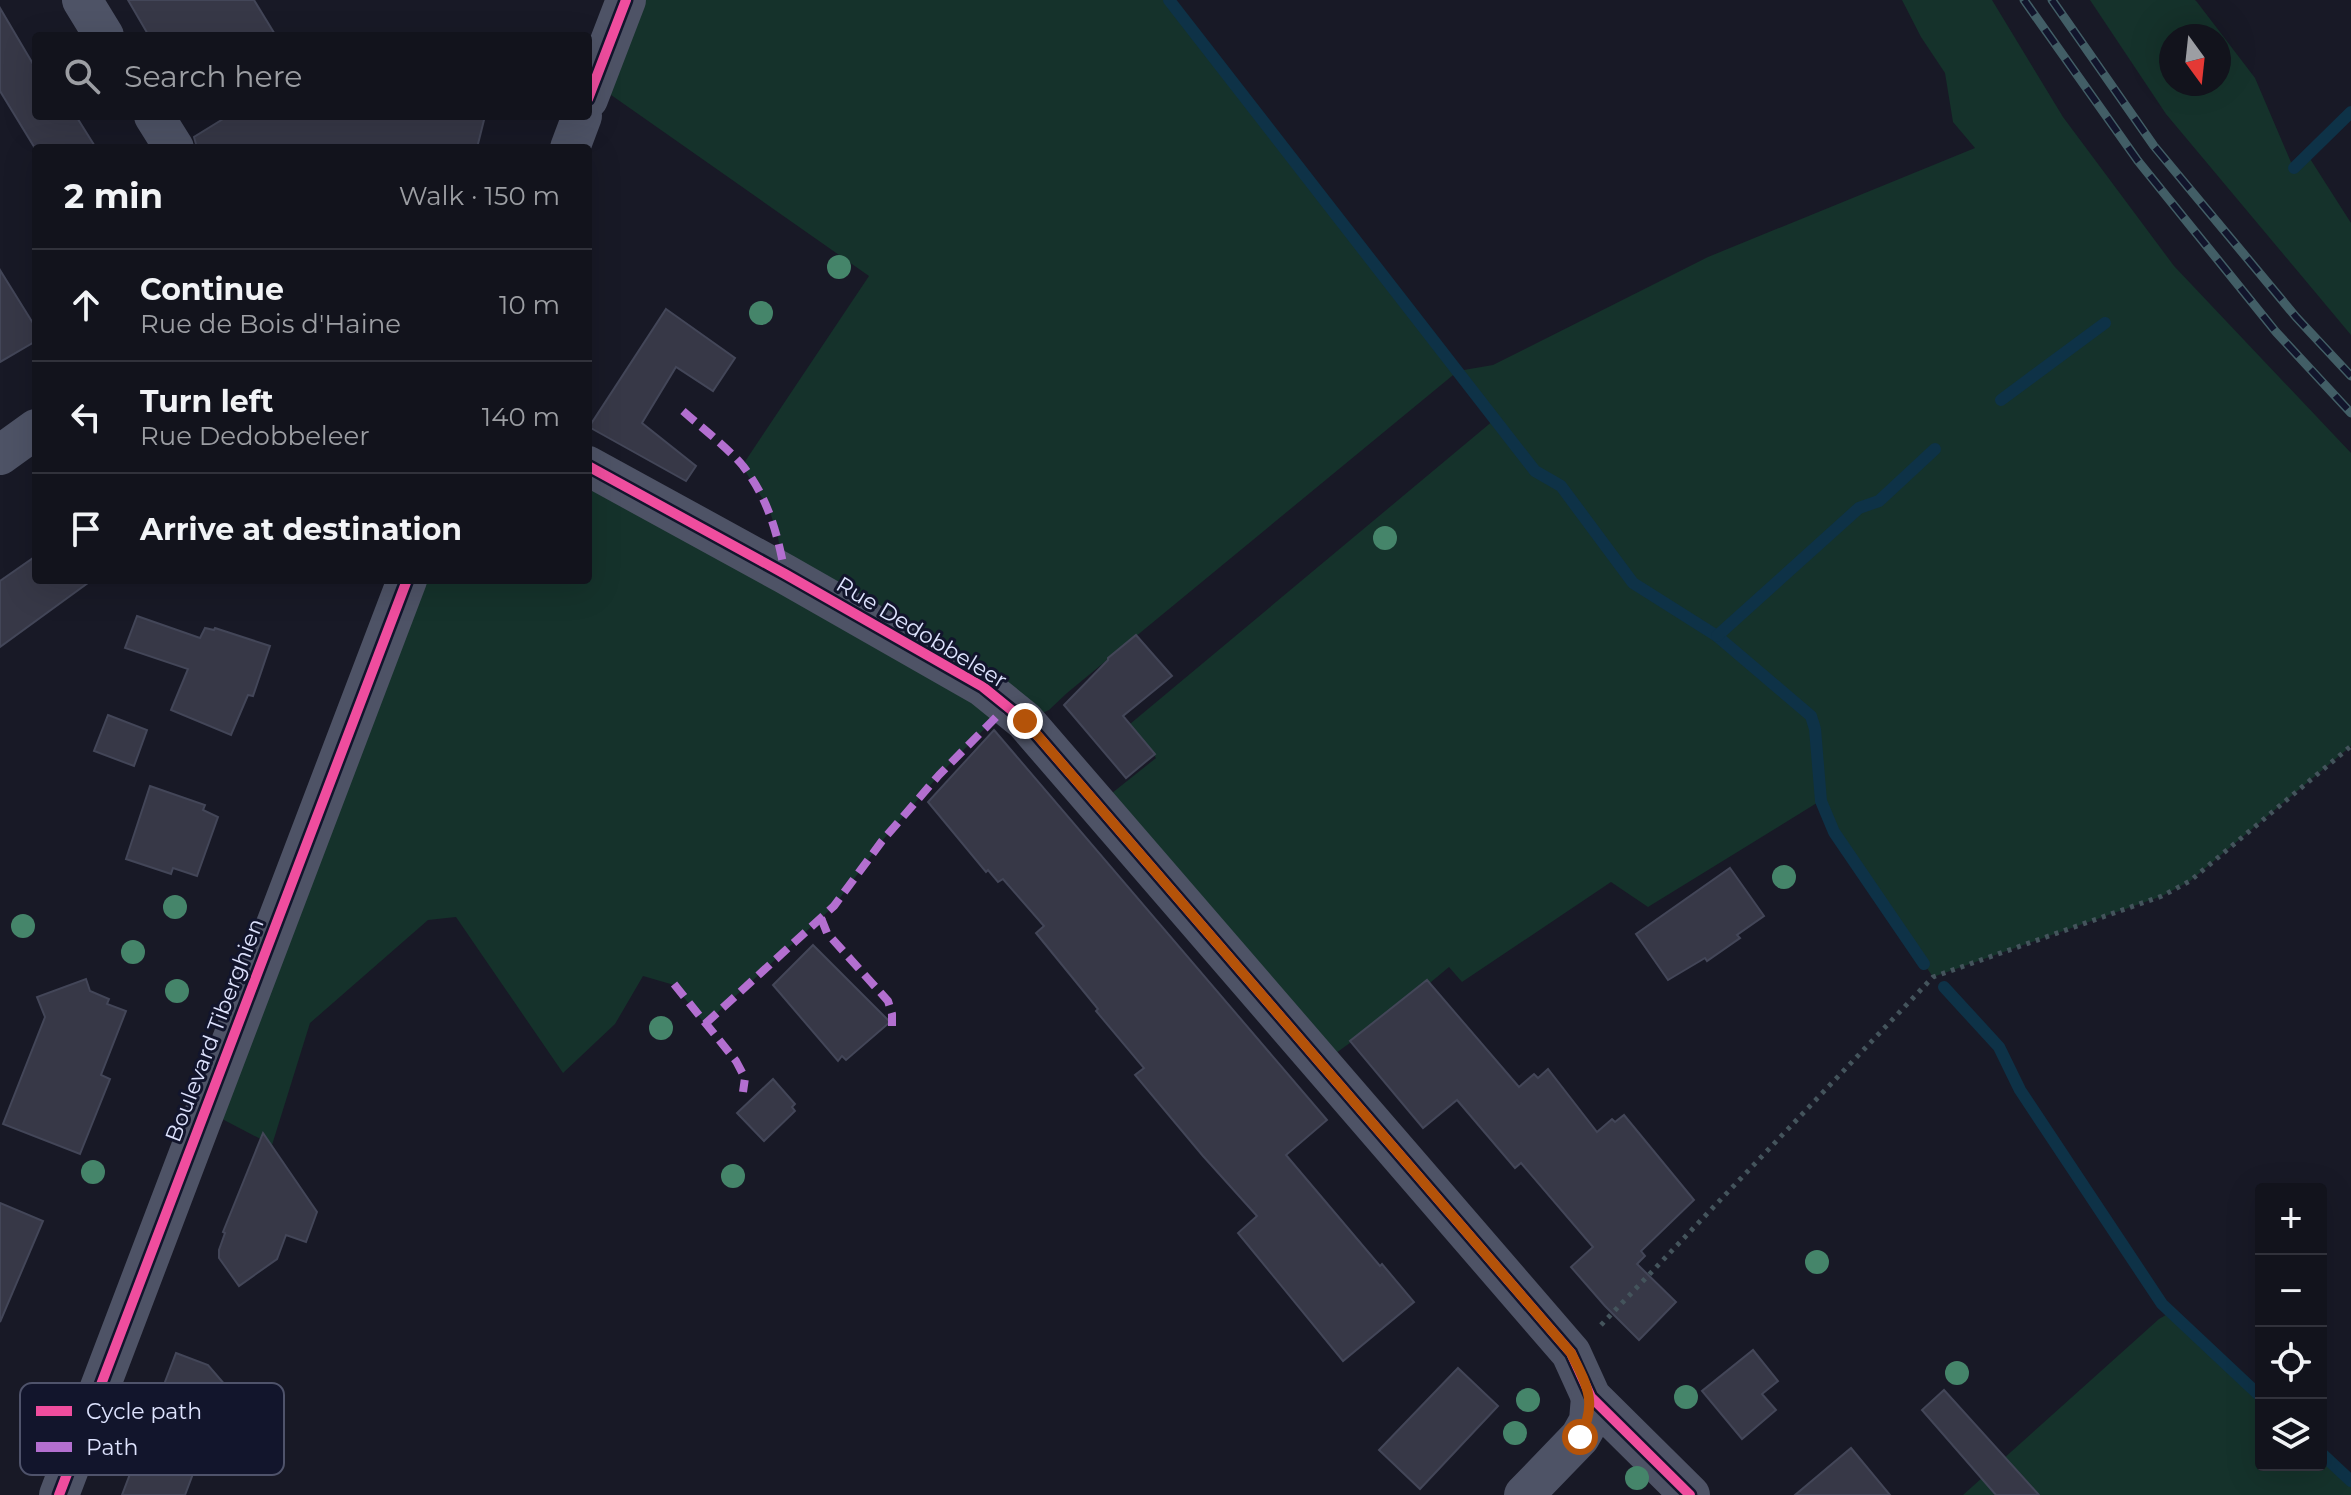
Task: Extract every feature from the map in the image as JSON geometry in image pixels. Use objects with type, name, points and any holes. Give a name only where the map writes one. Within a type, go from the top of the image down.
[{"type":"street","points":[[82,0],[102,32]]},
{"type":"street","points":[[592,89],[626,0]]},
{"type":"street","points":[[156,120],[172,144]]},
{"type":"street","points":[[572,144],[580,120]]},
{"type":"street","points":[[0,455],[32,432]]},
{"type":"street","name":"Rue Dedobbeleer","points":[[592,468],[983,687],[1025,721],[1581,1375],[1690,1495]]},
{"type":"street","name":"Boulevard Tiberghien","points":[[102,1383],[405,584]]},
{"type":"street","points":[[1524,1495],[1580,1437],[1589,1421],[1581,1375]]},
{"type":"street","name":"Boulevard Tiberghien","points":[[59,1495],[67,1475]]},
{"type":"path","points":[[1581,1375],[1595,1331],[1933,977],[2162,896],[2181,886],[2351,746]]},
{"type":"green space","points":[[626,0],[1169,0],[1458,371],[1049,710],[1025,721],[1006,707],[939,775],[882,841],[834,906],[705,1024],[674,985],[643,976],[615,1024],[563,1073],[456,917],[428,920],[310,1023],[272,1145],[205,1110],[405,584],[592,584],[592,468],[785,573],[769,509],[742,466],[869,276],[594,83]]},
{"type":"green space","points":[[1902,0],[1992,0],[2063,117],[2174,266],[2351,453],[2351,746],[2190,881],[2162,896],[1933,977],[1834,832],[1820,801],[1648,907],[1611,882],[1462,982],[1449,967],[1321,1064],[1097,805],[1156,758],[1130,724],[1494,420],[1458,371],[1493,365],[1708,257],[1975,148],[1953,122],[1945,73],[1921,37]]},
{"type":"green space","points":[[2090,0],[2197,2],[2214,24],[2159,24],[2159,96],[2231,96],[2231,47],[2255,78],[2293,167],[2307,154],[2351,223],[2351,335],[2166,114]]},
{"type":"green space","points":[[2171,1312],[2255,1391],[2255,1471],[2327,1471],[2327,1459],[2351,1481],[2351,1495],[1963,1495],[2159,1319]]},
{"type":"building","points":[[128,0],[254,0],[274,32],[147,32]]},
{"type":"building","points":[[0,8],[32,62],[32,120],[78,120],[94,144],[32,144],[0,91]]},
{"type":"building","points":[[222,120],[484,120],[478,144],[196,144],[194,137]]},
{"type":"building","points":[[0,270],[32,322],[32,343],[0,362]]},
{"type":"building","points":[[666,309],[735,358],[713,391],[676,367],[642,423],[696,466],[686,481],[592,429],[592,422]]},
{"type":"building","points":[[32,559],[32,584],[87,584],[0,647],[0,581]]},
{"type":"building","points":[[137,616],[200,638],[205,628],[215,628],[270,646],[253,696],[248,695],[231,735],[171,710],[188,669],[125,648]]},
{"type":"building","points":[[1136,635],[1172,676],[1123,716],[1155,754],[1126,778],[1064,705],[1108,658]]},
{"type":"building","points":[[108,715],[147,730],[134,766],[94,751]]},
{"type":"building","points":[[994,730],[1327,1120],[1286,1155],[1414,1302],[1343,1361],[1238,1233],[1257,1216],[1135,1075],[1144,1068],[1036,933],[1044,926],[1003,879],[998,882],[988,870],[986,872],[928,802]]},
{"type":"building","points":[[150,786],[205,805],[203,810],[218,817],[197,876],[173,868],[171,874],[126,859]]},
{"type":"building","points":[[1730,868],[1764,916],[1707,961],[1705,958],[1668,980],[1636,934]]},
{"type":"building","points":[[813,945],[890,1022],[846,1060],[842,1056],[838,1061],[773,985]]},
{"type":"building","points":[[86,979],[90,991],[109,999],[107,1004],[126,1011],[101,1075],[110,1079],[80,1154],[3,1124],[45,1017],[37,997]]},
{"type":"building","points":[[1427,980],[1519,1087],[1534,1074],[1538,1078],[1548,1069],[1597,1132],[1612,1119],[1615,1122],[1624,1115],[1694,1200],[1641,1251],[1645,1256],[1637,1264],[1676,1302],[1639,1340],[1571,1267],[1593,1247],[1521,1163],[1515,1168],[1457,1100],[1423,1128],[1350,1041]]},
{"type":"building","points":[[773,1079],[795,1104],[792,1107],[795,1111],[764,1141],[737,1113]]},
{"type":"building","points":[[263,1133],[317,1212],[306,1242],[286,1235],[277,1259],[239,1286],[219,1258],[219,1250],[223,1232]]},
{"type":"building","points":[[0,1203],[43,1221],[0,1322]]},
{"type":"building","points":[[1753,1350],[1778,1381],[1762,1394],[1776,1410],[1742,1439],[1702,1391]]},
{"type":"building","points":[[176,1353],[208,1365],[223,1383],[165,1383]]},
{"type":"building","points":[[1458,1368],[1498,1406],[1420,1489],[1379,1450]]},
{"type":"building","points":[[1944,1390],[2039,1495],[1996,1495],[1922,1410]]},
{"type":"building","points":[[1851,1448],[1890,1495],[1795,1495]]},
{"type":"building","points":[[130,1475],[193,1475],[185,1495],[122,1495]]},
{"type":"waterway","points":[[1169,0],[1535,471],[1561,486],[1633,583],[1717,636],[1811,716],[1815,729],[1821,801],[1834,832],[1924,964]]},
{"type":"waterway","points":[[2294,168],[2351,112]]},
{"type":"waterway","points":[[2001,400],[2105,323]]},
{"type":"waterway","points":[[1717,636],[1859,508],[1879,501],[1935,449]]},
{"type":"waterway","points":[[1944,987],[1999,1047],[2020,1090],[2162,1304],[2255,1391]]},
{"type":"waterway","points":[[2327,1459],[2351,1481]]},
{"type":"railway","points":[[2024,0],[2138,161],[2276,332],[2351,413]]},
{"type":"railway","points":[[2052,0],[2154,146],[2296,317],[2351,376]]},
{"type":"marked path","points":[[683,411],[730,452],[752,478],[771,517],[785,574]]},
{"type":"marked path","points":[[705,1024],[834,906],[882,841],[939,775],[1007,706]]},
{"type":"marked path","points":[[821,918],[827,933],[888,1001],[892,1026]]},
{"type":"marked path","points":[[674,984],[736,1061],[745,1078],[743,1092]]},
{"type":"cycle path","points":[[592,89],[626,0]]},
{"type":"cycle path","points":[[592,468],[983,687],[1025,721],[1571,1353],[1591,1397],[1690,1495]]},
{"type":"cycle path","points":[[102,1383],[405,584]]},
{"type":"cycle path","points":[[59,1495],[67,1475]]},
{"type":"route","points":[[1025,721],[1571,1353],[1591,1397],[1589,1421],[1580,1437]]}]
